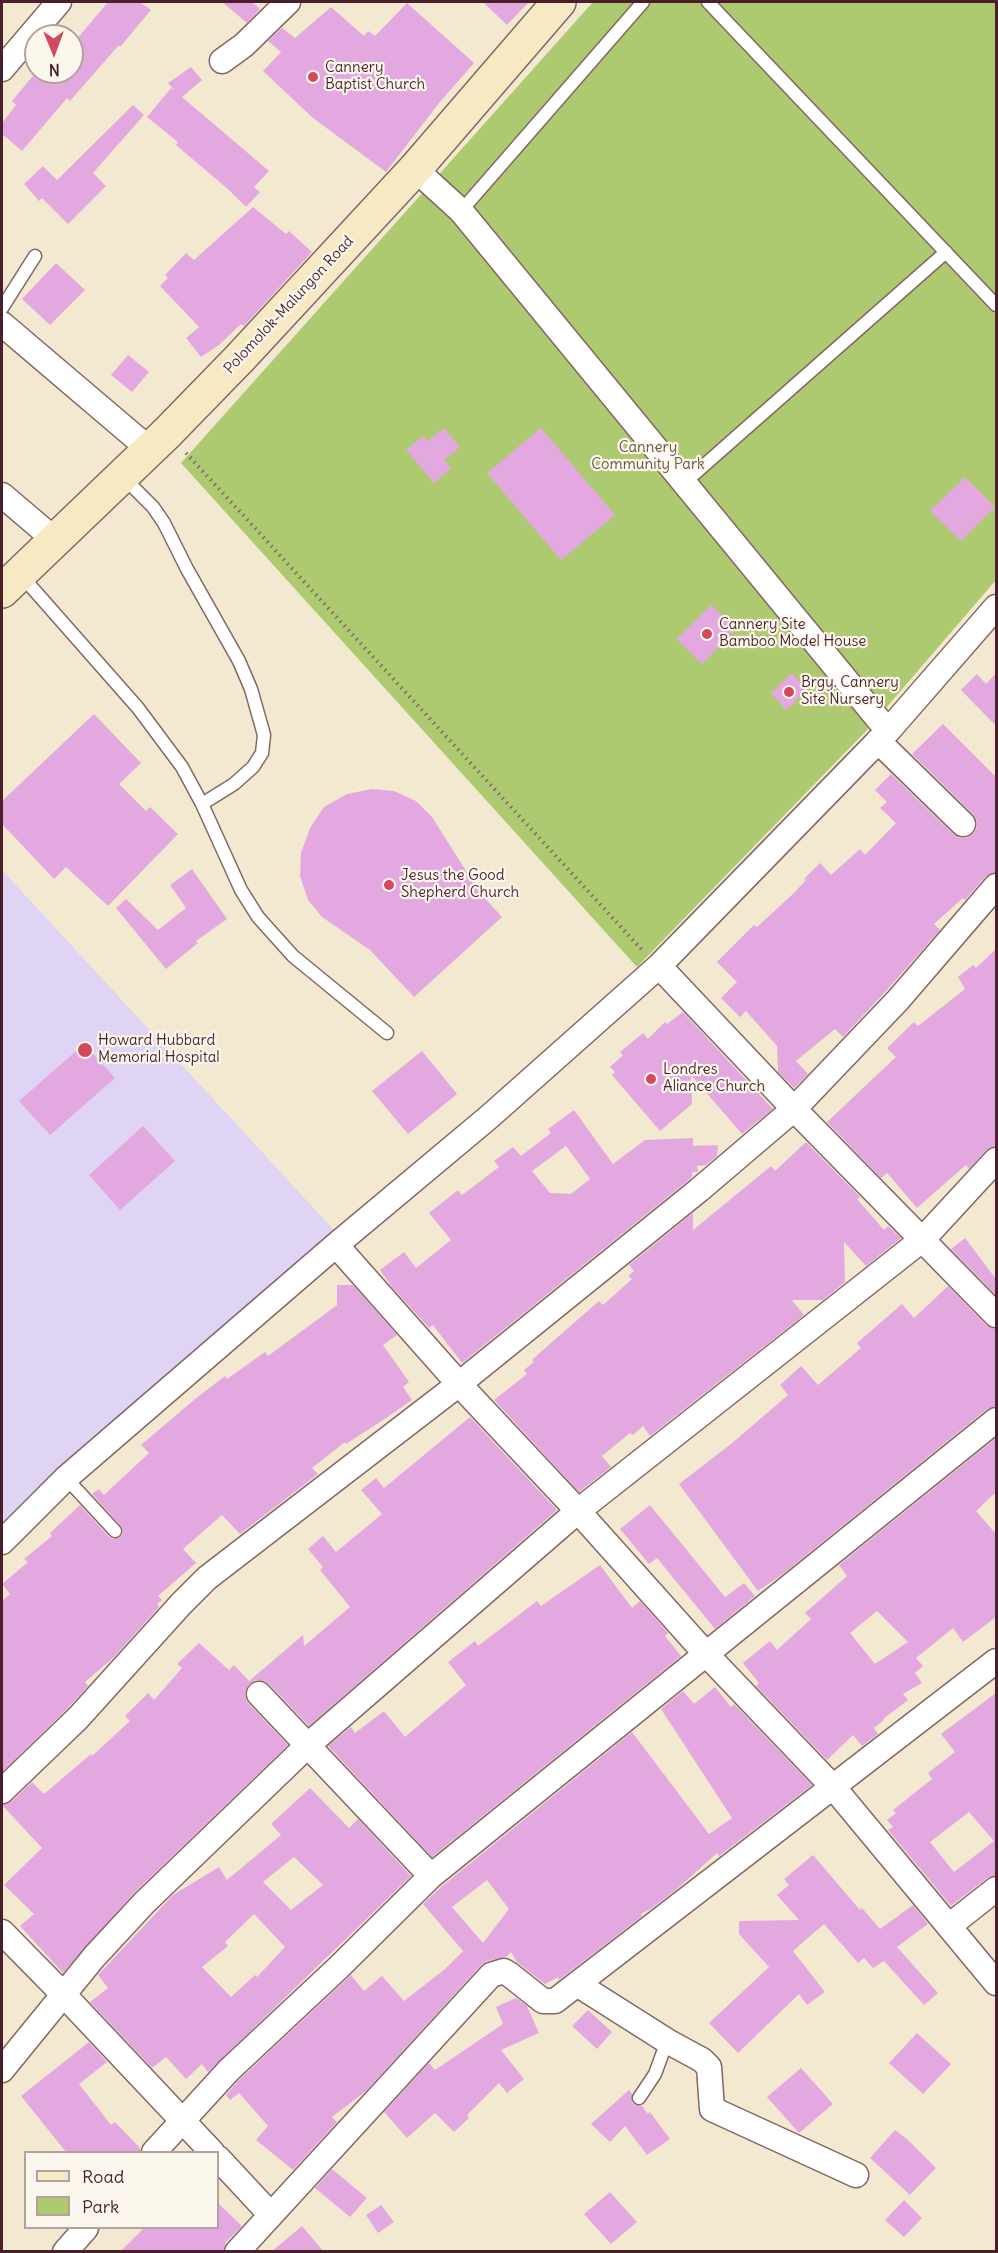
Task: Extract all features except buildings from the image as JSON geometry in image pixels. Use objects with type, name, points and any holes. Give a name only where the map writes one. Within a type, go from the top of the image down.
[{"type":"main road","name":"Polomolok-Malungon Road","points":[[10,582],[158,441],[323,270],[415,169],[559,2]]},
{"type":"street","points":[[222,61],[244,45],[288,2]]},
{"type":"street","points":[[2,69],[48,5]]},
{"type":"street","points":[[415,169],[461,211],[684,483],[883,736],[963,824]]},
{"type":"street","points":[[2,324],[158,441]]},
{"type":"street","points":[[2,495],[54,540]]},
{"type":"street","points":[[2,1542],[66,1478],[336,1245],[489,1117],[659,966],[883,736],[996,607]]},
{"type":"street","points":[[2,1791],[78,1718],[173,1612],[207,1578],[459,1384],[699,1190],[794,1109],[898,1000],[996,886]]},
{"type":"street","points":[[659,966],[794,1109],[996,1315]]},
{"type":"street","points":[[2,2070],[63,1994],[144,1904],[307,1746],[578,1511],[923,1239],[996,1160]]},
{"type":"street","points":[[336,1245],[459,1384],[578,1511],[706,1654],[834,1788],[996,1983]]},
{"type":"street","points":[[155,2151],[229,2070],[338,1968],[431,1876],[996,1420]]},
{"type":"street","points":[[237,2252],[491,1975],[498,1971],[509,1974],[547,2002],[555,2001],[996,1662]]},
{"type":"street","points":[[259,1694],[431,1876]]},
{"type":"street","points":[[949,1926],[996,1889]]},
{"type":"street","points":[[2,1932],[211,2151]]},
{"type":"street","points":[[577,1984],[667,2041],[702,2060],[709,2067],[711,2109],[856,2175]]},
{"type":"street","points":[[219,2159],[270,2215]]},
{"type":"street","points":[[64,2252],[85,2229]]},
{"type":"lane","points":[[461,211],[643,2]]},
{"type":"lane","points":[[708,2],[996,305]]},
{"type":"lane","points":[[684,483],[946,252]]},
{"type":"lane","points":[[2,308],[34,256]]},
{"type":"lane","points":[[122,476],[153,507],[164,523],[238,661],[251,689],[260,717],[264,735],[262,753],[253,767],[234,784],[202,804]]},
{"type":"lane","points":[[10,582],[138,708],[182,767],[202,804],[240,890],[258,917],[293,956],[387,1033]]},
{"type":"lane","points":[[66,1478],[115,1531]]},
{"type":"lane","points":[[639,2098],[655,2074],[667,2041]]},
{"type":"path","points":[[158,441],[659,966]]},
{"type":"shaded area","name":"Howard Hubbard Memorial Hospital","points":[[2,870],[334,1230],[59,1470],[2,1525]]},
{"type":"green space","name":"Cannery Community Park","points":[[593,2],[996,2],[996,580],[867,730],[637,967],[181,463]]},
{"type":"place","name":"Cannery Baptist Church","points":[[313,77]]},
{"type":"place","name":"Cannery Site Bamboo Model House","points":[[707,634]]},
{"type":"place","name":"Brgy. Cannery Site Nursery","points":[[789,692]]},
{"type":"place","name":"Jesus the Good Shepherd Church","points":[[389,885]]},
{"type":"place","name":"Howard Hubbard Memorial Hospital","points":[[85,1050]]},
{"type":"place","name":"Londres Aliance Church","points":[[651,1079]]}]
